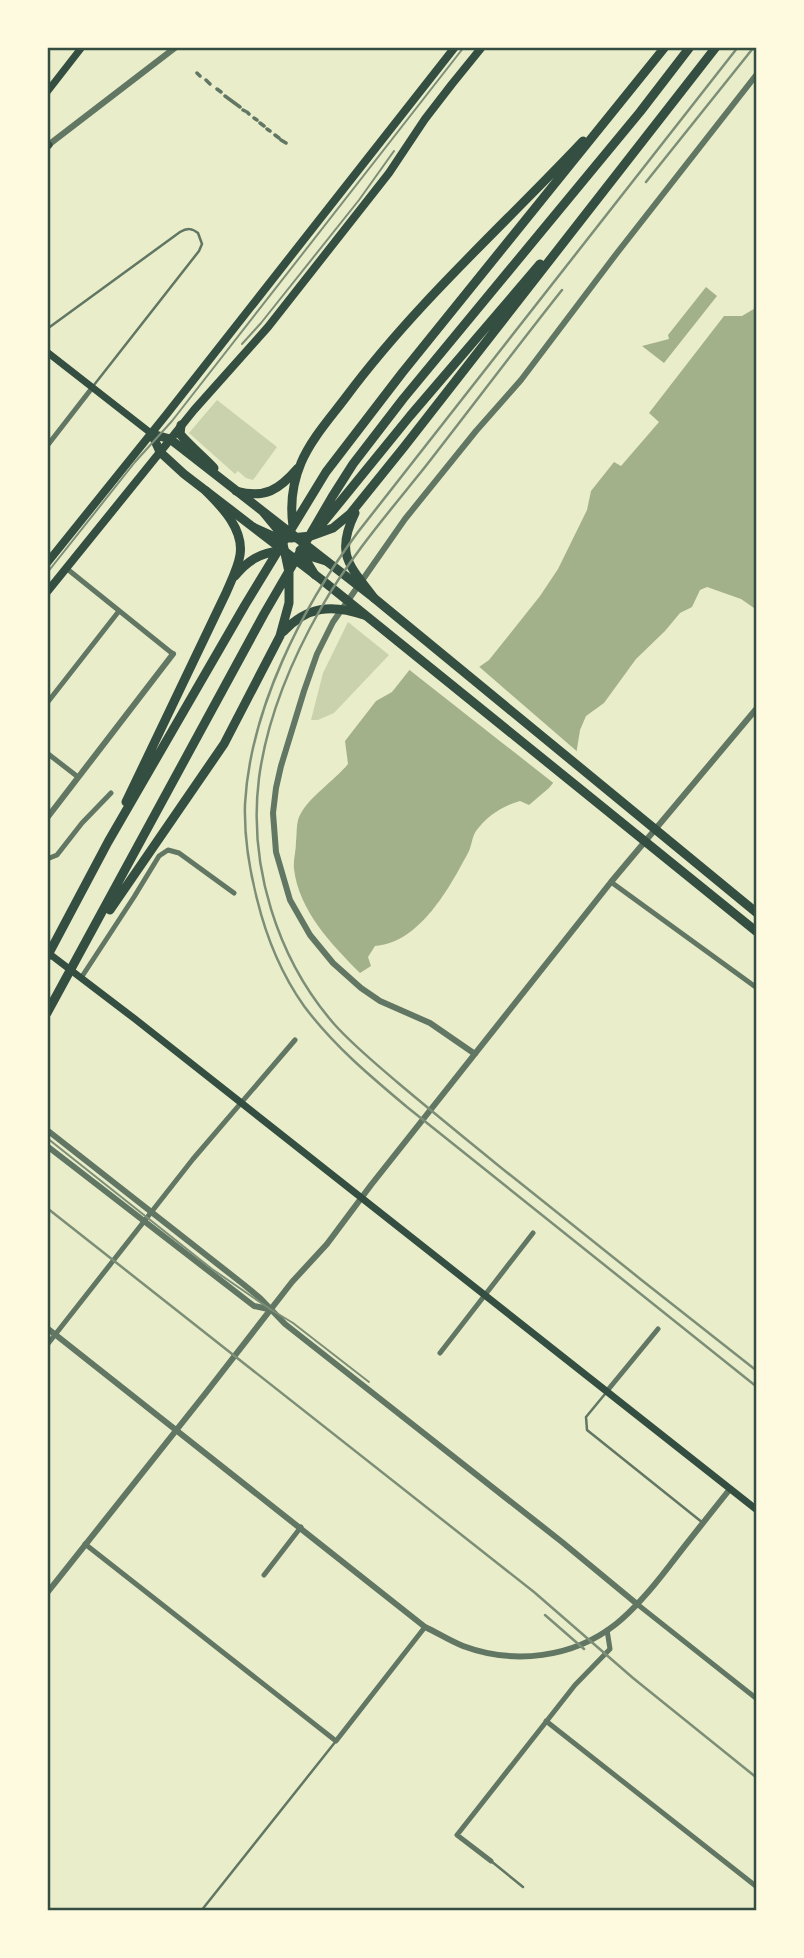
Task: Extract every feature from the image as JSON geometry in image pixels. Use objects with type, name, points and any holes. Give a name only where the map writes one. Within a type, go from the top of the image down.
[{"type":"highway","points":[[47,954],[108,842],[245,605],[334,460],[665,47]]},
{"type":"highway","points":[[47,1013],[246,646],[331,497],[379,430],[640,112],[688,47]]},
{"type":"highway","points":[[255,528],[281,538],[318,534],[333,528],[359,504],[716,47]]},
{"type":"highway","points":[[315,575],[301,553],[296,538],[292,501],[299,467],[311,444],[405,324],[623,99]]},
{"type":"highway","points":[[288,574],[313,535],[401,427],[626,162]]},
{"type":"highway","points":[[181,425],[180,434],[203,455],[226,483]]},
{"type":"highway","points":[[152,434],[170,439],[374,598],[757,913]]},
{"type":"highway","points":[[152,434],[160,452],[206,491],[315,575],[757,932]]},
{"type":"highway","points":[[236,491],[252,494],[278,488],[299,467]]},
{"type":"highway","points":[[108,842],[164,719],[236,573],[240,554],[236,529],[206,491]]},
{"type":"highway","points":[[359,504],[345,534],[344,549],[352,569],[374,598]]},
{"type":"highway","points":[[78,958],[224,744],[280,636],[288,610],[289,572],[281,538],[275,524],[264,513]]},
{"type":"highway","points":[[236,573],[248,562],[271,552],[301,553],[326,561]]},
{"type":"highway","points":[[280,636],[294,622],[318,610],[337,608],[364,615]]},
{"type":"main road","points":[[47,92],[82,47]]},
{"type":"main road","points":[[47,563],[152,434],[455,47]]},
{"type":"main road","points":[[47,592],[181,425],[268,327],[482,47]]},
{"type":"main road","points":[[47,352],[152,434]]},
{"type":"main road","points":[[47,954],[179,1053],[757,1510]]},
{"type":"street","points":[[48,146],[170,49]]},
{"type":"street","points":[[475,1054],[430,1023],[380,1001],[339,969],[305,927],[290,900],[281,874],[273,833],[276,788],[304,691],[317,654],[333,622],[405,519],[528,370],[757,74]]},
{"type":"street","points":[[206,80],[210,84]]},
{"type":"street","points":[[225,96],[245,111]]},
{"type":"street","points":[[279,137],[286,144]]},
{"type":"street","points":[[47,446],[92,388]]},
{"type":"street","points":[[47,818],[173,654],[66,568]]},
{"type":"street","points":[[47,703],[120,611]]},
{"type":"street","points":[[47,1593],[270,1309],[327,1244],[611,882],[757,708]]},
{"type":"street","points":[[47,753],[78,777]]},
{"type":"street","points":[[47,859],[57,855],[82,823],[111,793]]},
{"type":"street","points":[[81,978],[159,856],[168,850],[179,853],[234,893]]},
{"type":"street","points":[[611,882],[757,988]]},
{"type":"street","points":[[47,1345],[241,1102],[295,1040]]},
{"type":"street","points":[[47,1130],[243,1284],[285,1324],[757,1699]]},
{"type":"street","points":[[47,1146],[254,1306],[270,1309]]},
{"type":"street","points":[[440,1353],[533,1233]]},
{"type":"street","points":[[47,1328],[425,1627],[462,1646],[484,1652],[522,1657],[554,1654],[575,1647],[607,1630],[637,1604],[730,1489]]},
{"type":"street","points":[[607,1391],[657,1329]]},
{"type":"street","points":[[264,1575],[301,1528]]},
{"type":"street","points":[[85,1544],[336,1741],[425,1627]]},
{"type":"street","points":[[491,1861],[457,1835],[575,1685],[610,1649],[607,1630]]},
{"type":"street","points":[[546,1721],[757,1887]]},
{"type":"lane","points":[[47,329],[183,230],[192,229],[198,233],[202,244],[190,263],[92,388]]},
{"type":"lane","points":[[607,1391],[586,1417],[587,1430],[703,1524]]},
{"type":"lane","points":[[201,1911],[336,1741]]},
{"type":"lane","points":[[491,1861],[523,1887]]},
{"type":"shaded area","points":[[706,287],[717,296],[664,363],[642,346],[669,339],[668,335]]},
{"type":"shaded area","points":[[757,307],[757,606],[754,608],[741,599],[707,587],[700,590],[692,607],[680,613],[636,659],[604,703],[586,716],[580,730],[576,755],[549,788],[529,805],[520,801],[513,803],[495,812],[485,821],[475,833],[453,881],[432,911],[406,935],[391,943],[375,946],[368,957],[371,966],[360,973],[328,939],[302,899],[294,866],[297,825],[304,808],[348,764],[345,741],[376,701],[392,692],[411,668],[479,667],[489,660],[558,569],[587,510],[591,491],[614,462],[621,466],[659,422],[649,413],[724,316],[742,316]]},
{"type":"shaded area","points":[[217,400],[277,447],[253,480],[238,471],[235,474],[189,433]]},
{"type":"shaded area","points":[[348,622],[389,655],[334,713],[311,720],[323,673]]},
{"type":"pier","points":[[431,660],[452,666],[476,664],[580,756],[556,785],[407,668],[411,664]]},
{"type":"tram line","points":[[47,573],[135,462],[172,421],[464,47]]},
{"type":"tram line","points":[[242,344],[359,200],[394,151]]},
{"type":"tram line","points":[[47,1138],[212,1269],[293,1323],[369,1382]]},
{"type":"railway","points":[[738,47],[337,561],[299,626],[268,696],[249,768],[245,816],[252,876],[270,941],[296,994],[327,1034],[407,1107],[757,1387]]},
{"type":"railway","points":[[646,182],[754,47]]},
{"type":"railway","points":[[562,290],[357,553],[310,627],[274,711],[263,756],[257,811],[263,877],[271,909],[297,971],[335,1025],[397,1082],[494,1162],[757,1371]]},
{"type":"railway","points":[[47,1208],[534,1592],[633,1678],[757,1778]]},
{"type":"railway","points":[[545,1615],[584,1649]]}]
